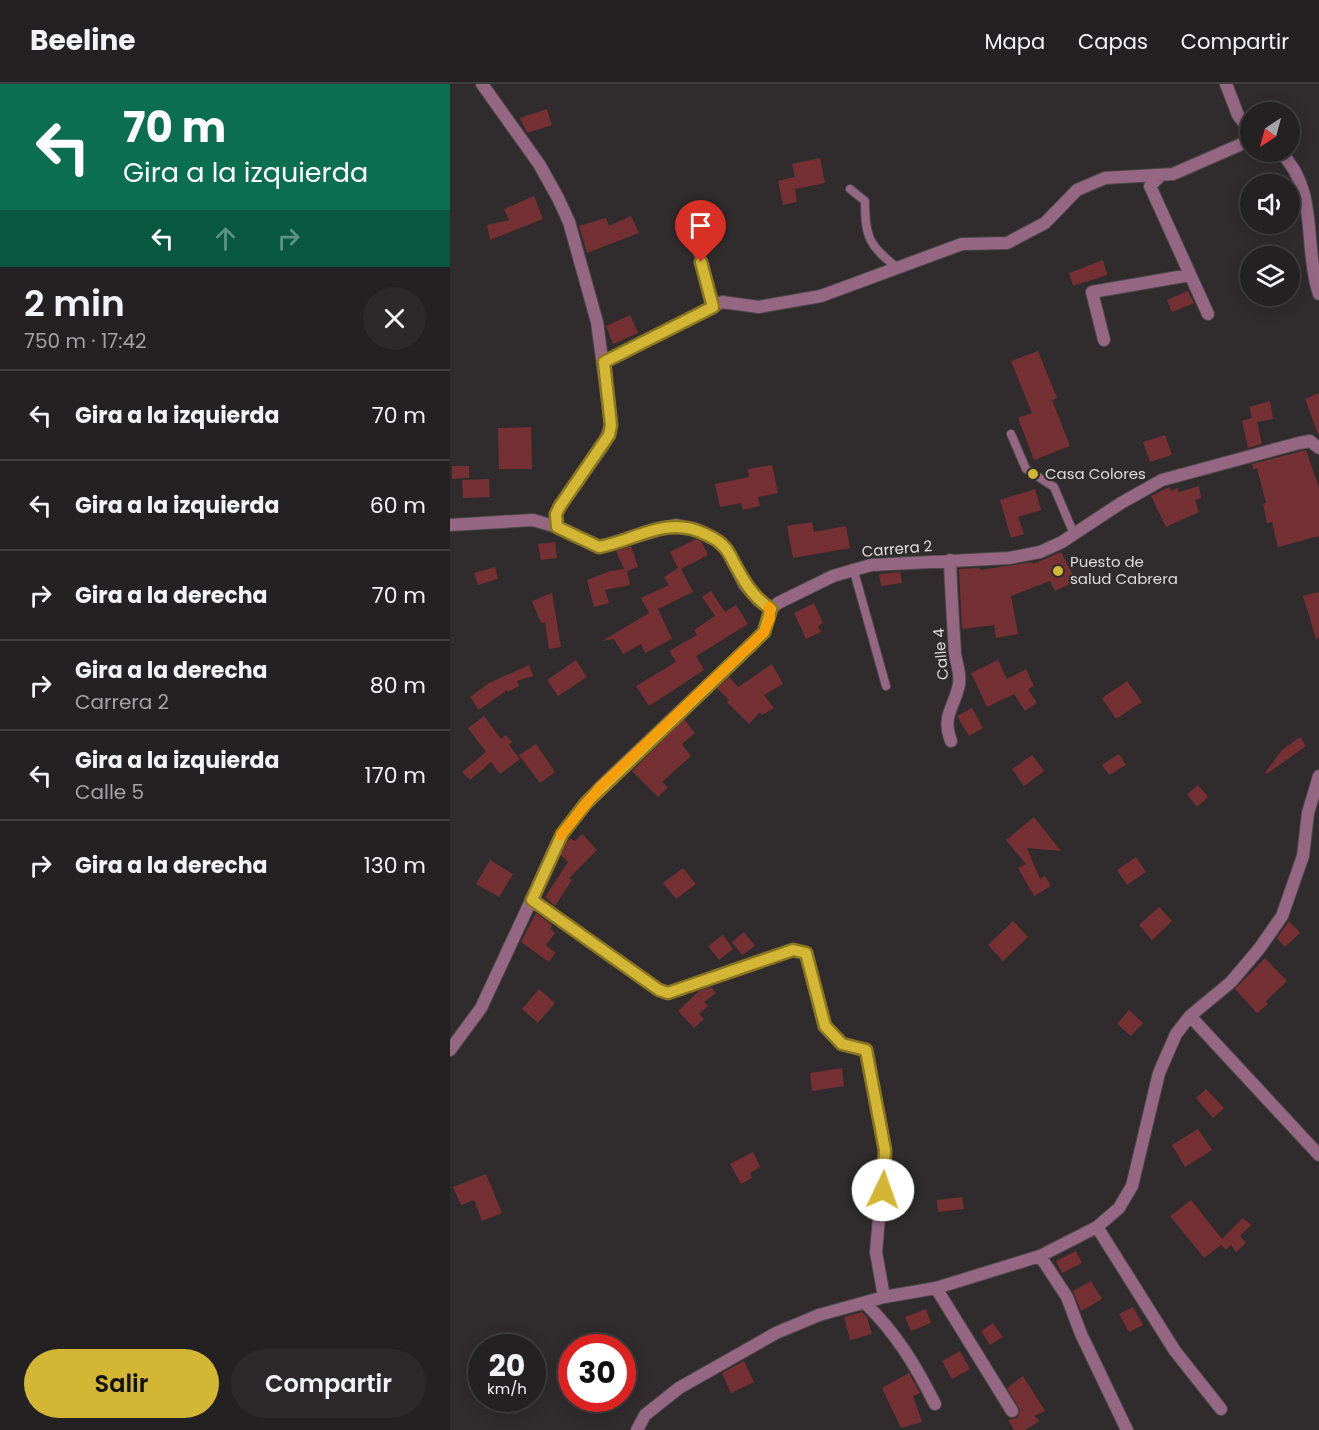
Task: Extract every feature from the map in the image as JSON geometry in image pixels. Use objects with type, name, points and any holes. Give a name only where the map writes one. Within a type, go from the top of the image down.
[{"type":"street","points":[[482,84],[539,164],[569,222],[597,322],[604,362],[611,425],[609,435],[560,506],[556,514],[557,527]]},
{"type":"street","points":[[1226,84],[1240,118]]},
{"type":"street","points":[[604,362],[722,302],[759,307],[821,296],[962,244],[1007,243],[1045,223],[1077,190],[1105,178],[1173,174],[1240,145]]},
{"type":"street","points":[[1288,162],[1302,178],[1311,206],[1311,256],[1318,293]]},
{"type":"street","points":[[1161,175],[1150,186],[1208,314]]},
{"type":"street","points":[[1104,340],[1092,292],[1190,275]]},
{"type":"street","name":"Carrera 2","points":[[771,609],[853,568],[871,565],[1009,558],[1040,552],[1074,534],[1121,503],[1180,473],[1310,441],[1319,448]]},
{"type":"street","points":[[450,525],[533,520],[557,527],[599,547],[676,525],[695,529],[718,541],[728,551],[744,584],[759,601],[771,609],[764,632],[600,787],[572,819],[562,834],[481,1008],[450,1050]]},
{"type":"street","name":"Calle 4","points":[[950,560],[956,658],[960,674],[958,688],[947,715],[947,730],[951,741]]},
{"type":"street","points":[[637,1430],[645,1415],[679,1388],[726,1359],[776,1333],[819,1315],[884,1297],[936,1288],[1040,1256],[1097,1227],[1119,1208],[1132,1186],[1160,1072],[1176,1034],[1190,1016],[1231,982],[1260,949],[1282,916],[1303,856],[1308,813],[1319,776]]},
{"type":"street","points":[[532,900],[659,990],[668,993],[793,950],[806,953],[825,1026],[842,1044],[862,1048],[868,1058],[885,1150],[876,1251],[884,1297]]},
{"type":"street","points":[[1190,1016],[1319,1155]]},
{"type":"street","points":[[1097,1227],[1175,1351],[1221,1409]]},
{"type":"street","points":[[1040,1256],[1067,1297],[1081,1334],[1127,1430]]},
{"type":"street","points":[[936,1288],[1012,1411]]},
{"type":"street","points":[[865,1303],[887,1324],[912,1359],[935,1404]]},
{"type":"lane","points":[[850,189],[865,201],[865,230],[877,252],[899,269]]},
{"type":"lane","points":[[713,307],[696,246],[715,238]]},
{"type":"lane","points":[[1011,434],[1026,469],[1054,487],[1074,534]]},
{"type":"lane","points":[[853,568],[885,686]]},
{"type":"building","points":[[547,109],[552,125],[527,133],[520,118]]},
{"type":"building","points":[[820,158],[825,183],[795,189],[797,202],[783,205],[778,181],[795,177],[792,164]]},
{"type":"building","points":[[534,196],[543,219],[490,240],[487,225],[509,220],[504,209]]},
{"type":"building","points":[[631,216],[639,233],[587,253],[579,226],[606,218],[609,226]]},
{"type":"building","points":[[1103,260],[1107,275],[1073,286],[1069,273]]},
{"type":"building","points":[[1188,291],[1194,303],[1172,312],[1167,300]]},
{"type":"building","points":[[630,315],[638,333],[613,344],[606,326]]},
{"type":"building","points":[[1038,351],[1057,398],[1052,400],[1070,446],[1034,460],[1018,418],[1032,413],[1011,361]]},
{"type":"building","points":[[1319,393],[1319,434],[1318,434],[1305,399]]},
{"type":"building","points":[[1270,401],[1273,419],[1257,422],[1262,444],[1248,448],[1242,421],[1252,418],[1249,407]]},
{"type":"building","points":[[531,427],[532,469],[499,469],[498,428]]},
{"type":"building","points":[[1165,435],[1172,455],[1150,462],[1143,442]]},
{"type":"building","points":[[1306,450],[1319,488],[1319,536],[1278,547],[1272,522],[1267,523],[1263,504],[1266,503],[1257,468],[1253,469],[1252,464]]},
{"type":"building","points":[[772,465],[778,493],[758,497],[760,506],[743,510],[741,503],[720,507],[715,484],[749,477],[748,469]]},
{"type":"building","points":[[452,466],[469,466],[469,478],[452,479]]},
{"type":"building","points":[[489,479],[490,497],[463,498],[462,480]]},
{"type":"building","points":[[1199,486],[1201,498],[1195,500],[1199,512],[1166,527],[1151,496],[1169,487],[1171,491],[1177,488],[1179,492]]},
{"type":"building","points":[[1035,489],[1041,510],[1018,517],[1024,534],[1011,538],[1000,500]]},
{"type":"building","points":[[812,522],[814,532],[846,526],[850,548],[793,558],[787,526]]},
{"type":"building","points":[[696,539],[701,541],[708,555],[681,569],[693,592],[658,609],[672,639],[645,653],[641,644],[623,654],[614,639],[602,641],[649,613],[641,598],[669,585],[664,577],[678,568],[670,552]]},
{"type":"building","points":[[555,542],[557,558],[541,560],[538,544]]},
{"type":"building","points":[[631,546],[638,567],[627,571],[630,585],[605,590],[609,603],[594,607],[587,580],[610,571],[624,569],[616,551]]},
{"type":"building","points":[[1061,552],[1076,581],[1055,591],[1050,581],[1011,596],[1018,634],[996,638],[994,625],[962,629],[959,569],[980,568],[980,570],[1032,562],[1033,564]]},
{"type":"building","points":[[495,567],[498,579],[478,585],[474,573]]},
{"type":"building","points":[[900,572],[902,583],[881,586],[879,574]]},
{"type":"building","points":[[711,591],[725,612],[736,605],[748,624],[696,656],[704,670],[649,706],[636,686],[676,662],[669,651],[697,635],[694,630],[715,616],[702,597]]},
{"type":"building","points":[[1319,592],[1319,638],[1316,639],[1303,596]]},
{"type":"building","points":[[552,593],[561,647],[549,649],[545,622],[541,623],[532,601]]},
{"type":"building","points":[[814,603],[823,623],[818,626],[821,632],[806,639],[794,613]]},
{"type":"building","points":[[576,660],[587,677],[558,696],[547,680]]},
{"type":"building","points":[[998,660],[1007,679],[1026,669],[1034,686],[1028,689],[1037,703],[1025,711],[1014,694],[987,707],[971,673]]},
{"type":"building","points":[[772,664],[783,684],[764,695],[774,708],[762,715],[760,712],[749,724],[727,702],[729,700],[717,688],[729,677],[738,687]]},
{"type":"building","points":[[529,665],[533,676],[517,681],[519,686],[508,692],[507,690],[479,710],[470,697],[489,683]]},
{"type":"building","points":[[1127,681],[1142,702],[1116,719],[1102,698]]},
{"type":"building","points":[[972,708],[983,728],[969,736],[957,716]]},
{"type":"building","points":[[484,716],[501,739],[506,735],[512,742],[509,745],[520,759],[500,774],[491,762],[470,780],[462,772],[486,752],[468,728]]},
{"type":"building","points":[[684,719],[695,733],[682,744],[691,756],[662,782],[668,787],[658,797],[632,771]]},
{"type":"building","points":[[1300,737],[1306,746],[1267,774],[1265,773],[1282,750]]},
{"type":"building","points":[[536,744],[555,772],[540,783],[519,755]]},
{"type":"building","points":[[1119,754],[1126,765],[1109,775],[1102,765]]},
{"type":"building","points":[[1032,755],[1044,771],[1024,786],[1012,769]]},
{"type":"building","points":[[1198,785],[1208,797],[1197,807],[1187,794]]},
{"type":"building","points":[[1034,817],[1061,851],[1027,848],[1040,879],[1045,876],[1051,886],[1034,896],[1018,868],[1026,864],[1006,840]]},
{"type":"building","points":[[582,834],[597,850],[569,878],[572,880],[555,906],[545,897],[568,862],[561,855],[569,838],[575,841]]},
{"type":"building","points":[[1136,857],[1146,872],[1127,885],[1117,870]]},
{"type":"building","points":[[490,860],[513,874],[499,897],[476,884]]},
{"type":"building","points":[[683,868],[696,884],[676,899],[663,883]]},
{"type":"building","points":[[1159,907],[1172,921],[1152,940],[1139,925]]},
{"type":"building","points":[[536,913],[552,925],[550,929],[555,933],[546,945],[555,953],[549,962],[521,942]]},
{"type":"building","points":[[1013,921],[1028,937],[1003,961],[988,945]]},
{"type":"building","points":[[1289,921],[1300,933],[1285,947],[1277,938]]},
{"type":"building","points":[[744,932],[755,946],[742,955],[732,942]]},
{"type":"building","points":[[723,935],[733,949],[719,960],[708,946]]},
{"type":"building","points":[[1265,958],[1287,981],[1266,1001],[1268,1004],[1257,1013],[1235,989]]},
{"type":"building","points":[[711,987],[716,993],[704,1002],[708,1006],[699,1014],[704,1019],[694,1028],[678,1011],[699,991]]},
{"type":"building","points":[[539,989],[555,1003],[538,1023],[522,1009]]},
{"type":"building","points":[[1129,1010],[1143,1023],[1131,1036],[1117,1024]]},
{"type":"building","points":[[842,1068],[844,1086],[812,1091],[810,1073]]},
{"type":"building","points":[[1206,1089],[1224,1108],[1213,1118],[1196,1098]]},
{"type":"building","points":[[1198,1129],[1212,1150],[1185,1167],[1172,1145]]},
{"type":"building","points":[[753,1152],[760,1167],[750,1173],[752,1178],[741,1184],[730,1164]]},
{"type":"building","points":[[486,1174],[502,1213],[482,1221],[474,1200],[461,1205],[453,1187]]},
{"type":"building","points":[[962,1197],[964,1209],[938,1212],[937,1200]]},
{"type":"building","points":[[1191,1200],[1222,1239],[1243,1218],[1251,1225],[1240,1236],[1246,1243],[1236,1252],[1231,1245],[1226,1250],[1221,1245],[1204,1258],[1170,1216]]},
{"type":"building","points":[[1076,1251],[1082,1263],[1062,1273],[1056,1261]]},
{"type":"building","points":[[1091,1281],[1102,1299],[1081,1311],[1073,1291]]},
{"type":"building","points":[[1133,1307],[1143,1325],[1129,1332],[1119,1314]]},
{"type":"building","points":[[926,1309],[931,1323],[911,1331],[905,1317]]},
{"type":"building","points":[[862,1312],[867,1317],[872,1334],[850,1340],[844,1317]]},
{"type":"building","points":[[993,1323],[1003,1337],[990,1345],[981,1331]]},
{"type":"building","points":[[960,1351],[970,1369],[952,1379],[942,1361]]},
{"type":"building","points":[[744,1361],[754,1382],[731,1393],[722,1373]]},
{"type":"building","points":[[909,1373],[920,1393],[913,1396],[922,1422],[901,1428],[882,1388]]},
{"type":"building","points":[[1023,1376],[1045,1411],[1034,1416],[1040,1421],[1025,1430],[1014,1430],[1008,1420],[1017,1418],[1020,1410],[1007,1388]]},
{"type":"slow traffic","points":[[561,835],[600,787],[764,632],[770,618],[771,609],[769,607]]},
{"type":"place","name":"Casa Colores","points":[[1033,474]]},
{"type":"place","name":"Puesto de salud Cabrera","points":[[1058,571]]},
{"type":"route","points":[[701,262],[713,307],[632,350],[604,362],[611,425],[609,435],[560,506],[556,514],[557,527],[599,547],[676,525],[695,529],[718,541],[728,551],[744,584],[759,601],[771,609],[768,624],[764,632],[753,643],[600,787],[572,819],[562,834],[532,900],[659,990],[668,993],[793,950],[806,953],[825,1026],[842,1044],[866,1050],[885,1150],[883,1190]]}]
